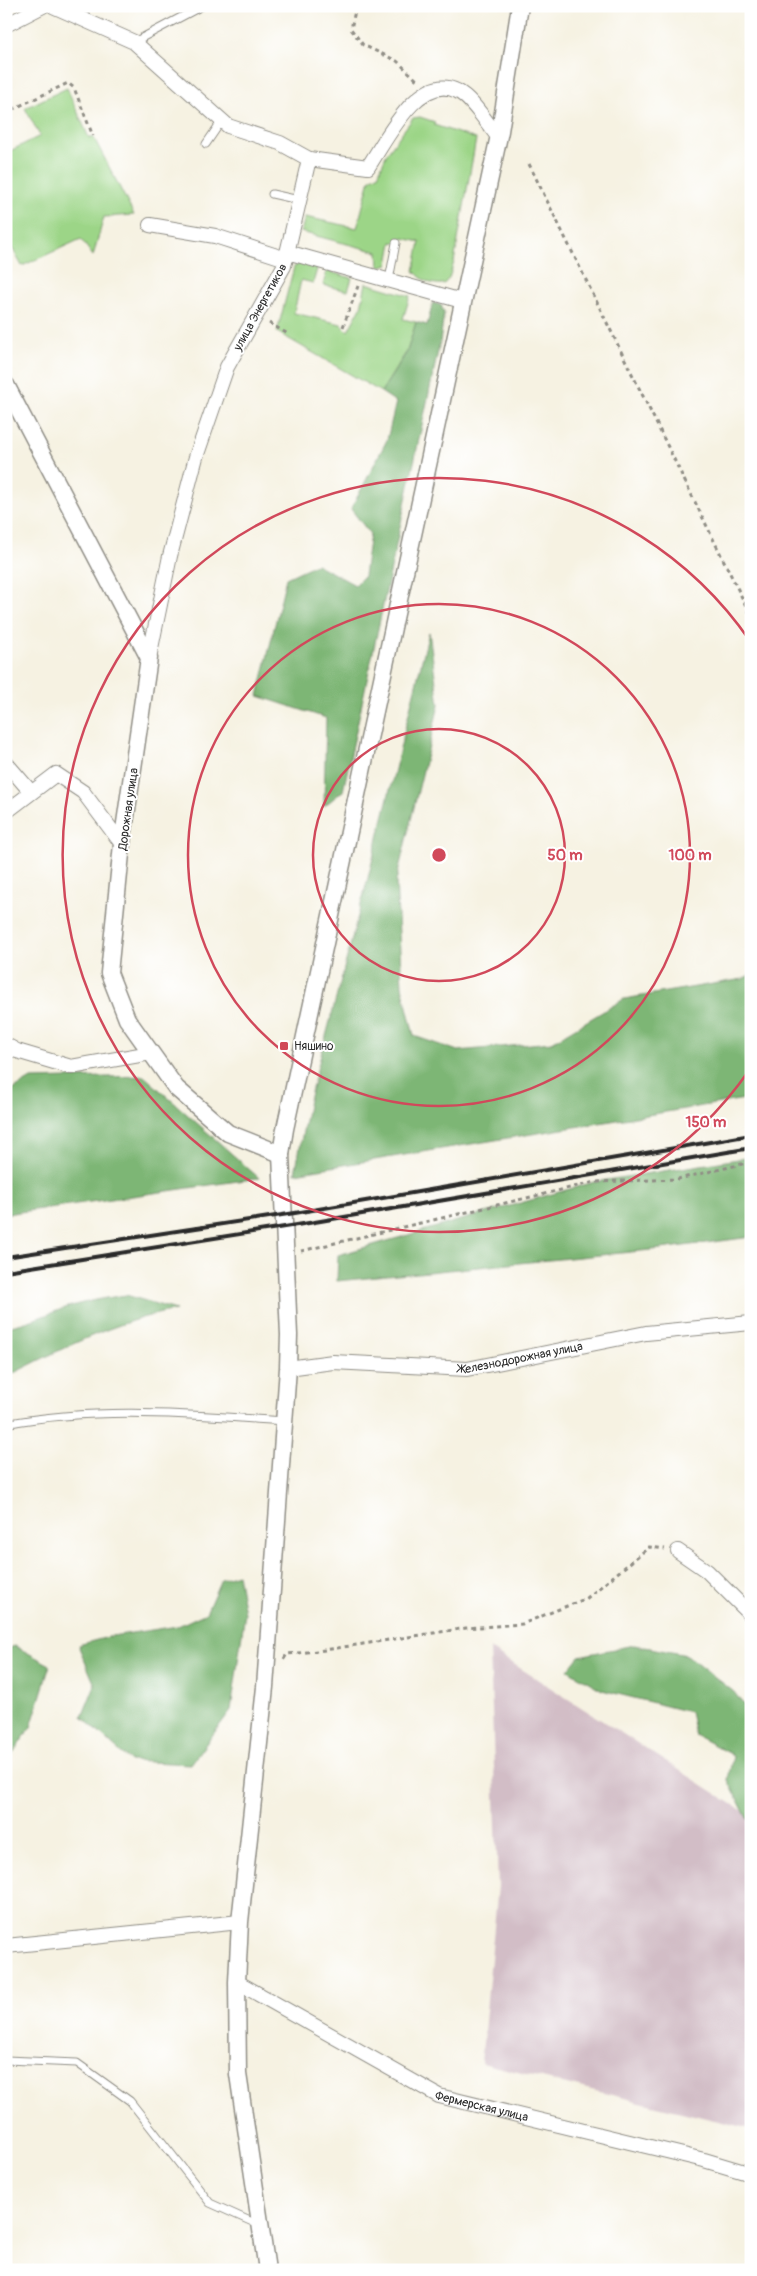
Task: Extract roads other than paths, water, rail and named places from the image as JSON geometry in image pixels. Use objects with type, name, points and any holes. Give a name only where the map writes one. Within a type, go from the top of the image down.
[{"type":"street","points":[[6,24],[43,6]]},
{"type":"street","points":[[53,6],[134,42],[221,122],[236,130],[280,143],[309,159],[368,167],[402,116],[428,90],[440,87],[458,91],[499,138]]},
{"type":"street","points":[[266,2270],[238,2074],[237,1982],[240,1922],[265,1687],[288,1368],[286,1255],[281,1154],[284,1129],[462,301],[499,138],[520,6]]},
{"type":"street","name":"улица Энергетиков","points":[[149,658],[170,556],[196,457],[227,366],[284,266],[309,159]]},
{"type":"street","points":[[150,225],[215,236],[389,280],[462,301]]},
{"type":"street","points":[[6,385],[149,658]]},
{"type":"street","name":"Дорожная улица","points":[[149,658],[122,844],[109,974],[127,1019],[176,1088],[228,1133],[281,1154]]},
{"type":"street","points":[[6,763],[31,792]]},
{"type":"street","points":[[6,812],[56,774],[83,792],[122,844]]},
{"type":"street","points":[[6,1045],[17,1051],[71,1068],[151,1053]]},
{"type":"street","name":"Железнодорожная улица","points":[[288,1368],[333,1362],[467,1368],[646,1333],[751,1323]]},
{"type":"street","points":[[678,1551],[707,1571],[751,1614]]},
{"type":"street","points":[[6,1946],[240,1922]]},
{"type":"street","name":"Фермерская улица","points":[[237,1982],[439,2096],[704,2160],[751,2174]]},
{"type":"lane","points":[[134,42],[202,6]]},
{"type":"lane","points":[[206,144],[221,122]]},
{"type":"lane","points":[[272,194],[300,200]]},
{"type":"lane","points":[[389,280],[396,243]]},
{"type":"lane","points":[[6,1424],[87,1413],[182,1415],[285,1422]]},
{"type":"lane","points":[[6,2060],[77,2063],[130,2101],[210,2203],[260,2226]]},
{"type":"railway","points":[[6,1257],[295,1213],[751,1135]]},
{"type":"railway","points":[[6,1271],[297,1225],[751,1148]]},
{"type":"place","name":"Няшино","points":[[284,1046]]}]
